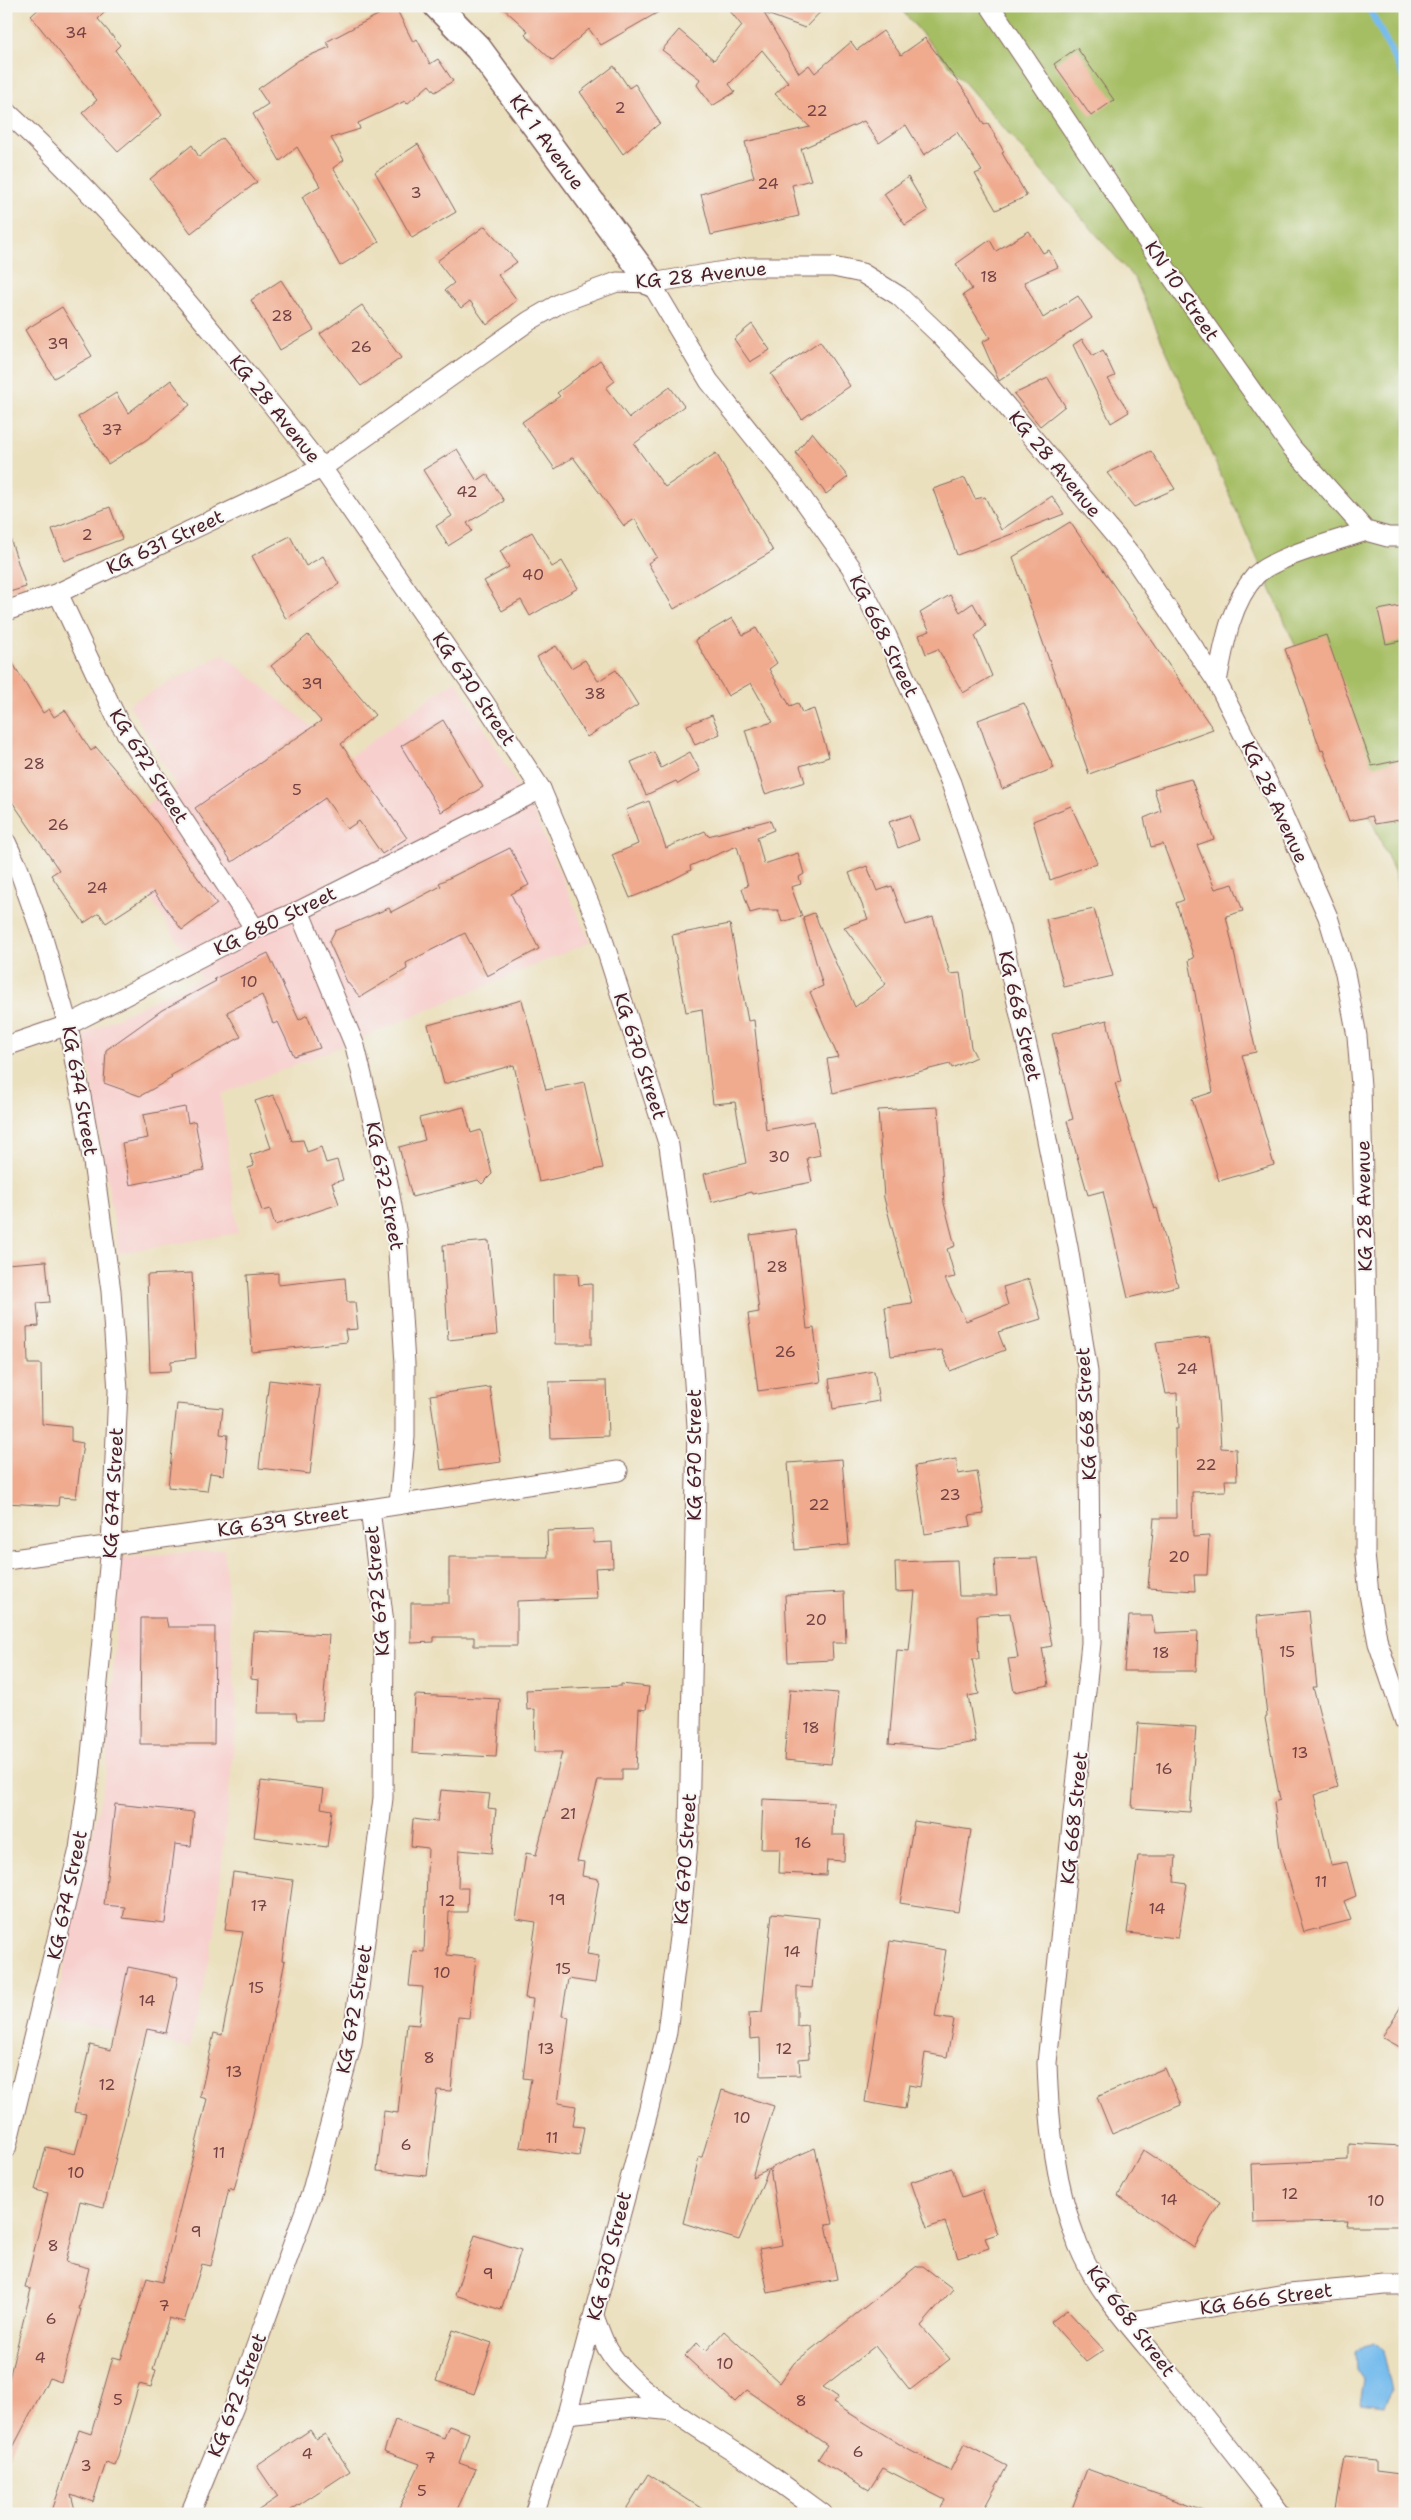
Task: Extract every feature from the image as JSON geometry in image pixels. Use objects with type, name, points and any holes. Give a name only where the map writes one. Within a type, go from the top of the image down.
[{"type":"main road","name":"KK 1 Avenue","points":[[437,6],[478,48],[651,282]]},
{"type":"street","name":"KN 10 Street","points":[[990,6],[1161,262],[1292,448],[1366,532]]},
{"type":"street","name":"KG 28 Avenue","points":[[6,111],[100,205],[188,302],[322,468],[529,321],[562,302],[617,282],[651,282],[749,267],[833,267],[862,273],[899,296],[939,334],[997,395],[1132,556],[1217,682],[1276,799],[1328,917],[1345,973],[1357,1036],[1361,1086],[1366,1315],[1365,1554],[1369,1594],[1378,1643],[1405,1722]]},
{"type":"street","name":"KG 668 Street","points":[[651,282],[709,381],[798,492],[850,567],[887,636],[952,783],[1000,928],[1038,1094],[1068,1247],[1088,1372],[1091,1643],[1047,2063],[1049,2115],[1055,2161],[1067,2212],[1079,2246],[1100,2286],[1281,2514]]},
{"type":"street","name":"KG 631 Street","points":[[6,611],[58,593],[322,468]]},
{"type":"street","name":"KG 670 Street","points":[[322,468],[484,702],[541,789],[598,924],[669,1146],[686,1268],[697,1426],[689,1831],[679,1937],[667,2032],[648,2112],[567,2414],[534,2514]]},
{"type":"street","points":[[1217,682],[1228,629],[1237,604],[1257,575],[1277,562],[1366,532],[1388,537],[1405,537]]},
{"type":"street","name":"KG 672 Street","points":[[58,593],[117,719],[140,757],[255,929]]},
{"type":"street","name":"KG 680 Street","points":[[6,1046],[68,1025],[255,929],[299,911],[541,789]]},
{"type":"street","name":"KG 674 Street","points":[[6,842],[19,870],[42,936],[68,1025],[93,1162],[111,1291],[118,1391],[111,1546],[89,1776],[79,1848],[6,2149]]},
{"type":"street","name":"KG 672 Street","points":[[299,911],[355,1046],[388,1184],[397,1236],[405,1364],[405,1437],[399,1504]]},
{"type":"street","name":"KG 639 Street","points":[[6,1560],[370,1509],[618,1471]]},
{"type":"street","name":"KG 672 Street","points":[[190,2514],[234,2407],[311,2194],[352,2044],[383,1798],[384,1623],[370,1509]]},
{"type":"street","name":"KG 666 Street","points":[[1127,2322],[1279,2295],[1385,2285],[1405,2285]]},
{"type":"street","points":[[594,2316],[607,2348],[624,2369],[673,2411],[764,2471],[823,2514]]},
{"type":"street","points":[[567,2414],[632,2407],[673,2411]]},
{"type":"shaded area","points":[[223,654],[349,757],[456,680],[534,814],[590,942],[332,1050],[221,1094],[238,1233],[119,1253],[84,1034],[201,978],[107,828],[177,786],[129,704]]},
{"type":"shaded area","points":[[224,1549],[237,1712],[215,1935],[189,2048],[53,2018],[106,1774],[121,1558]]},
{"type":"green space","points":[[898,6],[1405,6],[1405,1006],[1396,876],[1135,279]]},
{"type":"water","points":[[1375,2342],[1383,2350],[1392,2391],[1384,2405],[1360,2402],[1364,2382],[1356,2370],[1355,2351],[1364,2345]]},
{"type":"building","points":[[42,6],[111,6],[98,19],[120,45],[115,50],[162,115],[118,152],[82,113],[97,100],[31,16]]},
{"type":"building","points":[[395,6],[413,42],[417,39],[430,64],[438,59],[453,81],[435,92],[429,85],[407,104],[405,101],[358,123],[360,129],[331,138],[344,160],[333,168],[379,242],[340,266],[302,197],[320,186],[297,147],[280,161],[253,114],[268,104],[258,89],[299,60],[330,47],[326,42]]},
{"type":"building","points":[[501,6],[669,6],[601,45],[589,29],[553,61],[525,35],[528,31]]},
{"type":"building","points":[[726,6],[826,6],[805,28],[764,13],[799,73],[809,65],[815,73],[851,42],[857,50],[883,31],[901,55],[925,38],[969,97],[984,125],[988,123],[1004,152],[1002,153],[1027,196],[996,210],[975,174],[982,171],[957,132],[924,155],[906,125],[879,143],[864,121],[801,149],[811,180],[792,185],[799,216],[711,235],[701,194],[754,177],[745,142],[810,127],[775,94],[788,82],[762,50],[729,84],[735,92],[712,106],[697,85],[700,79],[662,50],[679,30],[714,60],[742,26]]},
{"type":"building","points":[[1077,48],[1114,100],[1091,116],[1054,64]]},
{"type":"building","points":[[614,66],[629,88],[635,84],[660,123],[623,154],[580,92]]},
{"type":"building","points":[[222,138],[257,182],[191,233],[150,179],[192,145],[199,157]]},
{"type":"building","points":[[418,144],[456,212],[412,238],[375,172]]},
{"type":"building","points":[[908,177],[928,211],[905,225],[884,194]]},
{"type":"building","points":[[485,226],[517,262],[498,275],[517,300],[487,325],[470,301],[461,308],[445,290],[454,283],[437,261]]},
{"type":"building","points":[[1029,231],[1043,253],[1049,250],[1058,267],[1024,282],[1043,318],[1078,296],[1092,318],[999,381],[982,342],[990,338],[963,295],[972,289],[956,264],[990,240],[996,251]]},
{"type":"building","points":[[281,280],[314,330],[280,350],[251,300]]},
{"type":"building","points":[[362,305],[401,358],[361,386],[320,334]]},
{"type":"building","points":[[62,307],[92,356],[54,378],[25,330]]},
{"type":"building","points":[[752,324],[770,350],[750,362],[734,339]]},
{"type":"building","points":[[1082,339],[1093,356],[1103,350],[1115,376],[1108,379],[1129,412],[1111,423],[1073,345]]},
{"type":"building","points":[[820,341],[850,386],[802,419],[771,374]]},
{"type":"building","points":[[600,360],[615,381],[606,388],[629,418],[670,387],[684,406],[634,444],[665,487],[716,453],[773,551],[674,609],[648,563],[657,557],[635,519],[624,526],[573,457],[555,469],[522,422],[560,396],[557,393]]},
{"type":"building","points":[[1048,378],[1065,406],[1040,426],[1014,394]]},
{"type":"building","points":[[171,380],[190,405],[146,440],[108,464],[78,417],[116,393],[128,413]]},
{"type":"building","points":[[812,432],[848,477],[826,494],[796,453]]},
{"type":"building","points":[[457,449],[477,481],[487,474],[504,501],[467,523],[472,531],[448,546],[436,526],[452,516],[423,470]]},
{"type":"building","points":[[1151,451],[1175,489],[1134,507],[1107,473]]},
{"type":"building","points":[[965,478],[975,499],[985,497],[1001,530],[1052,496],[1064,514],[957,555],[933,489]]},
{"type":"building","points":[[110,507],[122,539],[64,561],[52,529]]},
{"type":"building","points":[[1070,522],[1213,729],[1089,774],[1013,557]]},
{"type":"building","points":[[532,532],[552,567],[562,561],[578,588],[530,616],[521,600],[502,611],[484,581],[509,567],[500,551]]},
{"type":"building","points":[[290,536],[306,566],[323,556],[339,584],[286,619],[252,556]]},
{"type":"building","points":[[10,538],[26,587],[6,593],[6,539]]},
{"type":"building","points":[[950,595],[960,612],[973,603],[986,626],[975,636],[992,676],[963,693],[938,649],[926,654],[919,635],[930,631],[920,613]]},
{"type":"building","points":[[1405,605],[1405,640],[1386,644],[1378,610]]},
{"type":"building","points":[[732,618],[743,635],[756,628],[777,663],[769,669],[790,706],[798,703],[802,713],[814,709],[829,757],[800,766],[805,782],[765,794],[745,730],[773,722],[751,683],[728,696],[695,640]]},
{"type":"building","points":[[308,635],[375,715],[341,744],[407,838],[382,854],[359,821],[347,829],[325,798],[232,862],[195,808],[321,721],[271,666]]},
{"type":"building","points":[[1326,635],[1372,766],[1405,759],[1405,819],[1375,824],[1372,816],[1349,821],[1323,750],[1321,751],[1285,649]]},
{"type":"building","points":[[556,646],[571,668],[585,660],[598,681],[616,670],[638,705],[587,737],[537,657]]},
{"type":"building","points":[[6,652],[43,713],[49,709],[54,717],[65,710],[91,751],[96,747],[139,798],[217,904],[182,930],[154,892],[106,923],[99,913],[84,923],[51,875],[59,870],[6,793]]},
{"type":"building","points":[[1024,703],[1054,768],[1002,789],[978,720]]},
{"type":"building","points":[[712,715],[720,734],[695,745],[687,725]]},
{"type":"building","points":[[443,720],[483,787],[441,812],[401,746]]},
{"type":"building","points":[[654,752],[661,768],[690,752],[700,771],[678,784],[676,781],[646,795],[631,762]]},
{"type":"building","points":[[1191,779],[1214,839],[1197,845],[1215,889],[1233,884],[1243,911],[1226,916],[1256,1052],[1242,1055],[1274,1165],[1219,1181],[1192,1099],[1213,1092],[1189,960],[1194,958],[1176,903],[1184,900],[1163,844],[1151,847],[1144,818],[1161,811],[1154,789]]},
{"type":"building","points":[[649,801],[666,848],[705,831],[708,836],[770,820],[774,830],[757,837],[764,864],[798,853],[804,874],[799,877],[801,884],[791,887],[802,916],[782,922],[778,910],[761,910],[750,913],[742,888],[748,886],[737,846],[690,866],[691,870],[660,886],[630,898],[612,855],[638,844],[626,810]]},
{"type":"building","points":[[1071,806],[1097,863],[1050,880],[1033,821]]},
{"type":"building","points":[[910,815],[919,840],[898,848],[889,822]]},
{"type":"building","points":[[510,848],[529,885],[511,894],[539,949],[487,976],[465,933],[406,963],[407,969],[360,997],[347,982],[329,942],[335,931],[389,908],[391,912],[441,886],[439,883]]},
{"type":"building","points":[[867,866],[877,891],[892,886],[906,925],[933,917],[950,974],[960,973],[971,1047],[976,1057],[952,1068],[950,1064],[833,1093],[827,1059],[838,1057],[810,992],[823,986],[803,917],[814,913],[855,1007],[886,984],[844,927],[868,919],[849,873]]},
{"type":"building","points":[[1094,909],[1113,976],[1064,987],[1046,919]]},
{"type":"building","points":[[730,924],[748,1021],[754,1020],[766,1130],[814,1121],[820,1155],[807,1158],[812,1182],[752,1194],[751,1192],[711,1202],[704,1174],[746,1163],[735,1102],[713,1104],[702,1009],[686,1012],[672,935]]},
{"type":"building","points":[[268,953],[299,1020],[307,1015],[320,1048],[294,1056],[278,1022],[273,1024],[262,995],[227,1012],[241,1037],[170,1076],[172,1078],[140,1096],[104,1083],[106,1050],[162,1010],[216,981],[214,979]]},
{"type":"building","points":[[522,1000],[546,1090],[584,1082],[603,1168],[539,1182],[514,1065],[444,1084],[428,1025]]},
{"type":"building","points":[[1107,1020],[1121,1082],[1115,1083],[1154,1209],[1157,1208],[1178,1286],[1128,1298],[1103,1191],[1088,1195],[1067,1121],[1073,1119],[1052,1034]]},
{"type":"building","points":[[273,1095],[282,1112],[292,1141],[303,1140],[307,1152],[321,1147],[326,1163],[337,1160],[343,1180],[332,1183],[339,1204],[275,1225],[270,1209],[262,1211],[248,1168],[254,1166],[250,1155],[271,1148],[255,1101]]},
{"type":"building","points":[[185,1107],[188,1123],[195,1121],[204,1170],[130,1185],[122,1143],[148,1138],[143,1115]]},
{"type":"building","points":[[464,1107],[471,1133],[481,1130],[492,1174],[482,1184],[478,1180],[412,1197],[399,1147],[425,1140],[419,1118]]},
{"type":"building","points":[[938,1107],[944,1203],[955,1246],[947,1249],[955,1277],[945,1279],[966,1321],[1008,1305],[1003,1287],[1029,1279],[1041,1319],[998,1332],[1005,1350],[950,1371],[942,1350],[891,1356],[885,1307],[912,1303],[884,1198],[878,1110]]},
{"type":"building","points":[[796,1229],[807,1329],[814,1328],[821,1382],[758,1391],[748,1314],[759,1312],[750,1235]]},
{"type":"building","points":[[489,1241],[497,1335],[448,1340],[443,1245]]},
{"type":"building","points":[[46,1261],[50,1302],[37,1303],[39,1326],[27,1327],[28,1364],[41,1364],[42,1424],[71,1427],[71,1441],[83,1443],[76,1498],[59,1497],[58,1506],[6,1503],[6,1264]]},
{"type":"building","points":[[192,1273],[196,1358],[171,1361],[171,1371],[150,1372],[147,1275]]},
{"type":"building","points":[[278,1273],[278,1285],[345,1278],[347,1302],[355,1302],[358,1329],[345,1330],[347,1342],[252,1352],[247,1275]]},
{"type":"building","points":[[554,1274],[578,1274],[579,1285],[592,1284],[592,1344],[555,1344]]},
{"type":"building","points":[[1210,1337],[1218,1401],[1221,1448],[1236,1449],[1237,1480],[1225,1480],[1226,1491],[1192,1492],[1193,1537],[1209,1536],[1207,1575],[1194,1575],[1195,1591],[1148,1588],[1154,1518],[1176,1518],[1175,1429],[1178,1429],[1177,1393],[1166,1394],[1156,1343]]},
{"type":"building","points":[[874,1371],[879,1401],[833,1409],[829,1379]]},
{"type":"building","points":[[269,1380],[320,1386],[310,1474],[259,1468]]},
{"type":"building","points":[[606,1381],[608,1436],[551,1438],[549,1382]]},
{"type":"building","points":[[490,1387],[501,1462],[441,1470],[430,1395]]},
{"type":"building","points":[[177,1404],[223,1408],[220,1434],[228,1435],[224,1475],[210,1473],[207,1491],[168,1487]]},
{"type":"building","points":[[842,1459],[849,1545],[795,1550],[788,1463]]},
{"type":"building","points":[[956,1459],[958,1474],[977,1471],[984,1514],[969,1516],[971,1526],[925,1534],[915,1466]]},
{"type":"building","points":[[593,1529],[594,1543],[612,1542],[613,1567],[595,1568],[597,1598],[517,1601],[517,1646],[474,1646],[474,1637],[434,1637],[434,1642],[411,1643],[411,1603],[449,1603],[449,1557],[548,1557],[547,1531]]},
{"type":"building","points":[[1037,1558],[1052,1646],[1042,1648],[1049,1685],[1014,1692],[1008,1659],[1018,1658],[1010,1613],[977,1615],[979,1659],[972,1659],[979,1694],[968,1696],[976,1742],[940,1748],[889,1744],[897,1650],[909,1651],[915,1591],[896,1592],[895,1562],[957,1560],[959,1596],[997,1596],[994,1559]]},
{"type":"building","points":[[844,1592],[846,1643],[832,1643],[833,1660],[788,1662],[785,1595]]},
{"type":"building","points":[[1309,1611],[1317,1687],[1313,1687],[1338,1787],[1314,1795],[1331,1865],[1347,1862],[1356,1896],[1344,1901],[1351,1920],[1304,1932],[1280,1849],[1274,1802],[1280,1800],[1265,1718],[1267,1717],[1257,1616]]},
{"type":"building","points":[[1129,1616],[1152,1616],[1155,1633],[1198,1631],[1196,1671],[1124,1671]]},
{"type":"building","points":[[141,1618],[166,1618],[168,1627],[215,1627],[214,1744],[140,1744]]},
{"type":"building","points":[[253,1631],[329,1635],[322,1720],[297,1720],[296,1713],[257,1713],[259,1680],[251,1679]]},
{"type":"building","points":[[621,1684],[649,1687],[646,1710],[639,1709],[636,1769],[622,1769],[622,1780],[598,1780],[577,1861],[584,1862],[582,1876],[599,1879],[587,1954],[599,1956],[595,1983],[568,1979],[562,2016],[569,2017],[558,2103],[576,2106],[573,2126],[584,2127],[579,2156],[520,2147],[531,2079],[523,2078],[533,1999],[525,1998],[536,1922],[516,1919],[526,1853],[536,1855],[562,1752],[534,1752],[535,1709],[527,1710],[526,1690],[621,1686]]},
{"type":"building","points":[[790,1689],[838,1693],[831,1764],[784,1760]]},
{"type":"building","points":[[415,1695],[500,1699],[496,1757],[412,1753]]},
{"type":"building","points":[[1138,1723],[1196,1727],[1190,1812],[1132,1808]]},
{"type":"building","points":[[261,1781],[324,1789],[321,1808],[332,1810],[327,1847],[254,1837]]},
{"type":"building","points":[[441,1790],[490,1794],[488,1808],[496,1809],[492,1853],[459,1850],[458,1888],[468,1888],[467,1912],[449,1912],[447,1955],[476,1958],[469,2018],[458,2017],[451,2091],[437,2090],[427,2176],[377,2171],[384,2111],[398,2113],[407,2024],[419,2025],[423,1987],[409,1986],[413,1951],[424,1952],[428,1848],[411,1846],[413,1819],[437,1822]]},
{"type":"building","points":[[763,1799],[833,1802],[832,1835],[845,1835],[844,1861],[827,1860],[826,1875],[779,1873],[780,1849],[761,1849]]},
{"type":"building","points":[[115,1804],[194,1812],[191,1846],[175,1844],[165,1923],[123,1918],[125,1907],[104,1905]]},
{"type":"building","points":[[914,1821],[971,1830],[958,1912],[900,1903]]},
{"type":"building","points":[[1138,1856],[1176,1856],[1174,1882],[1187,1884],[1178,1938],[1127,1933]]},
{"type":"building","points":[[233,1872],[293,1880],[282,1960],[285,1961],[251,2124],[234,2190],[229,2188],[211,2266],[202,2264],[184,2322],[169,2318],[153,2369],[156,2370],[151,2387],[139,2384],[115,2466],[106,2463],[93,2502],[71,2494],[76,2514],[51,2514],[79,2430],[91,2434],[113,2357],[121,2359],[147,2278],[162,2282],[207,2099],[200,2097],[214,2033],[222,2035],[243,1932],[225,1930]]},
{"type":"building","points":[[772,1913],[819,1918],[812,1988],[797,1987],[797,2026],[807,2025],[809,2058],[799,2059],[800,2075],[761,2076],[760,2038],[750,2039],[749,2013],[762,2012]]},
{"type":"building","points":[[890,1941],[946,1950],[935,2017],[954,2020],[947,2057],[925,2053],[920,2087],[909,2085],[905,2109],[865,2102]]},
{"type":"building","points":[[128,1967],[178,1977],[166,2033],[147,2029],[104,2207],[80,2201],[66,2262],[89,2268],[79,2309],[81,2309],[61,2382],[49,2378],[6,2461],[6,2391],[31,2289],[25,2288],[48,2193],[35,2190],[46,2147],[75,2154],[86,2114],[74,2112],[90,2045],[111,2050]]},
{"type":"building","points":[[1405,2000],[1405,2050],[1382,2037]]},
{"type":"building","points":[[1165,2068],[1181,2105],[1112,2134],[1097,2097]]},
{"type":"building","points":[[722,2090],[774,2106],[752,2177],[769,2169],[739,2240],[683,2223],[699,2157],[702,2157]]},
{"type":"building","points":[[1348,2143],[1402,2146],[1405,2226],[1346,2226],[1347,2221],[1254,2223],[1252,2164],[1348,2160]]},
{"type":"building","points":[[815,2148],[833,2223],[826,2224],[837,2279],[768,2293],[759,2249],[782,2245],[770,2168]]},
{"type":"building","points":[[1143,2150],[1220,2202],[1194,2248],[1118,2196]]},
{"type":"building","points":[[952,2168],[962,2197],[982,2190],[997,2234],[985,2238],[989,2248],[958,2258],[945,2222],[927,2228],[911,2182]]},
{"type":"building","points":[[475,2235],[521,2250],[501,2310],[455,2295]]},
{"type":"building","points":[[917,2266],[923,2266],[953,2289],[921,2326],[950,2359],[910,2390],[875,2346],[823,2387],[838,2397],[833,2403],[909,2450],[950,2471],[964,2444],[1007,2466],[981,2514],[938,2514],[945,2500],[883,2468],[869,2490],[818,2459],[827,2445],[747,2390],[735,2402],[685,2356],[697,2343],[706,2351],[724,2331],[780,2383],[794,2363]]},
{"type":"building","points":[[1067,2310],[1104,2350],[1086,2362],[1051,2322]]},
{"type":"building","points":[[453,2330],[492,2343],[474,2394],[436,2381]]},
{"type":"building","points":[[395,2420],[444,2438],[449,2426],[469,2433],[459,2463],[476,2469],[455,2514],[396,2514],[420,2464],[384,2451]]},
{"type":"building","points":[[310,2430],[316,2439],[325,2434],[350,2471],[285,2514],[253,2514],[278,2497],[257,2466]]},
{"type":"building","points":[[1345,2457],[1376,2460],[1376,2471],[1400,2474],[1399,2482],[1405,2482],[1405,2514],[1352,2514],[1352,2512],[1336,2509]]},
{"type":"building","points":[[1087,2469],[1204,2511],[1204,2514],[1070,2514]]},
{"type":"building","points":[[648,2474],[710,2514],[623,2514]]},
{"type":"waterway","points":[[1368,6],[1405,79]]}]
